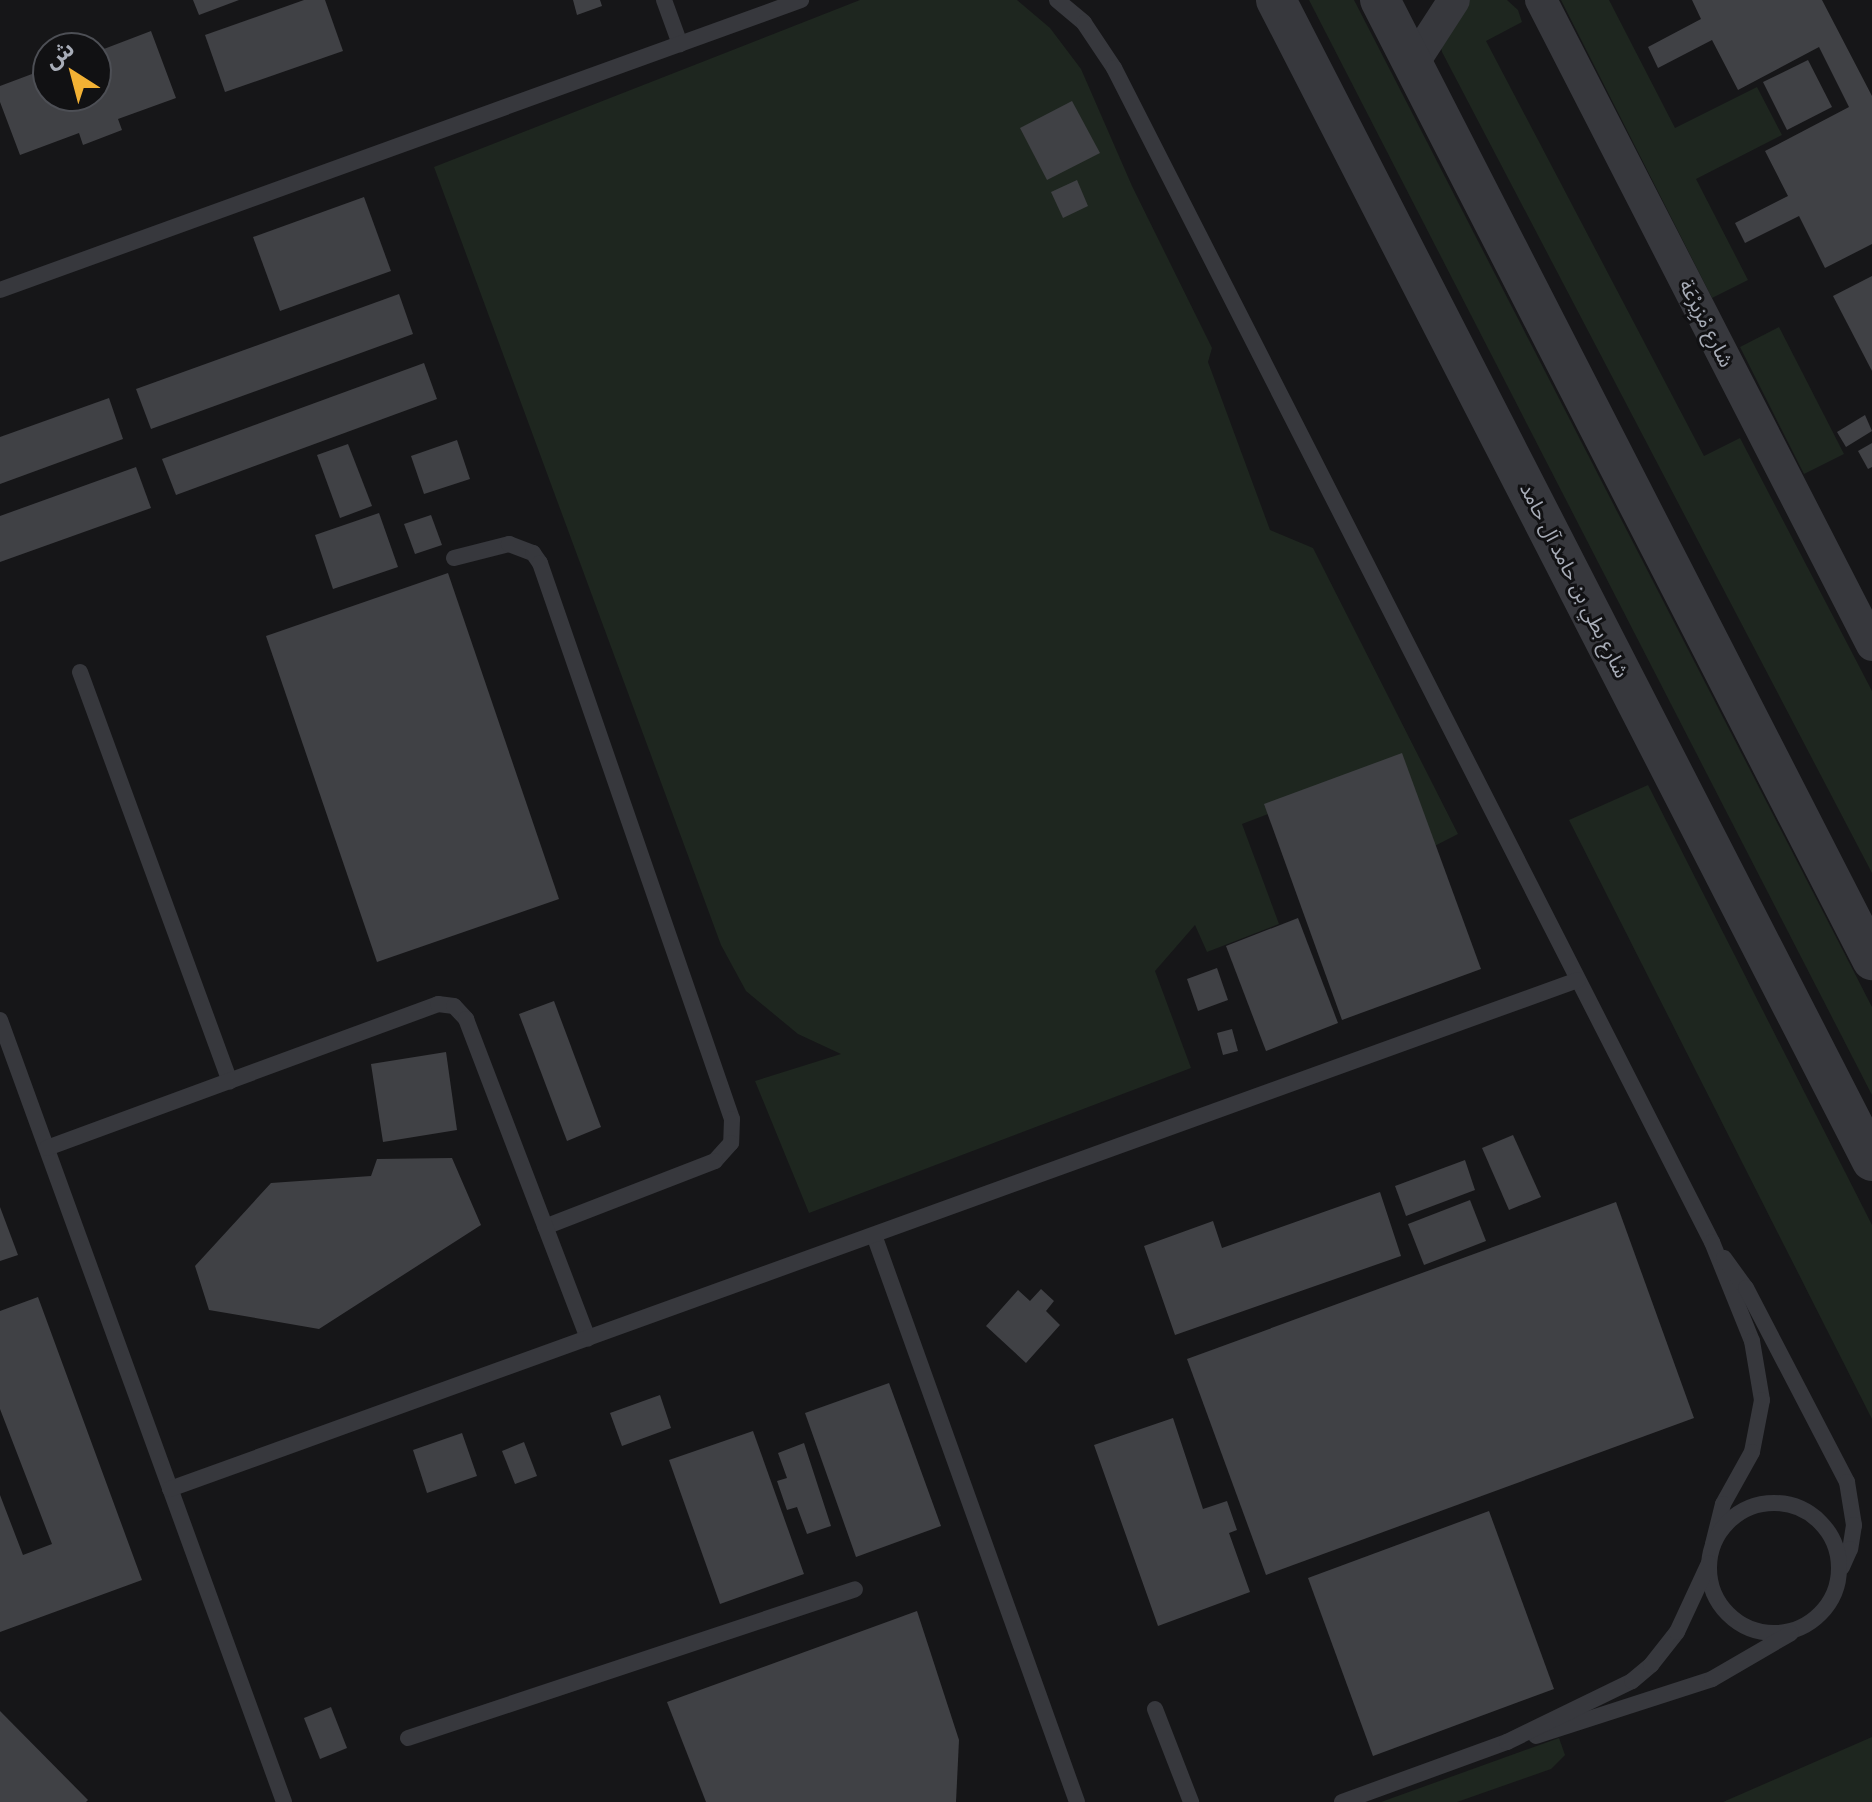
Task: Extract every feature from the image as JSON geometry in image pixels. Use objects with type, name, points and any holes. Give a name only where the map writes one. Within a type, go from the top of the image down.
[{"type":"street","name":"شارع بطي بن حامد آل حامد","points":[[1276,0],[1872,1161]]},
{"type":"street","points":[[1380,0],[1868,944]]},
{"type":"street","points":[[1412,65],[1454,0]]},
{"type":"street","name":"شارع مْزِيرْعَة","points":[[1541,0],[1872,645]]},
{"type":"lane","points":[[664,0],[680,44]]},
{"type":"lane","points":[[0,290],[801,0]]},
{"type":"lane","points":[[1057,0],[1084,23],[1114,68],[1712,1242],[1752,1341],[1762,1400],[1752,1452],[1723,1504],[1709,1563],[1677,1632],[1651,1665],[1610,1693],[1507,1742],[1342,1802]]},
{"type":"lane","points":[[454,558],[509,544],[533,553],[540,563],[732,1119],[731,1143],[715,1161],[545,1227]]},
{"type":"lane","points":[[80,672],[230,1081]]},
{"type":"lane","points":[[170,1489],[1578,980]]},
{"type":"lane","points":[[47,1148],[438,1004],[454,1006],[466,1019],[588,1338]]},
{"type":"lane","points":[[0,1020],[284,1802]]},
{"type":"lane","points":[[874,1235],[1077,1802]]},
{"type":"lane","points":[[1507,1742],[1568,1728],[1712,1679],[1756,1656],[1797,1629],[1827,1607],[1836,1591],[1850,1549],[1854,1525],[1847,1482],[1746,1288],[1712,1242]]},
{"type":"lane","points":[[1713,1544],[1722,1528],[1752,1506],[1789,1504],[1807,1510],[1827,1529],[1839,1554],[1840,1573]]},
{"type":"lane","points":[[1709,1563],[1710,1581],[1717,1599],[1742,1625],[1759,1632],[1797,1629]]},
{"type":"lane","points":[[408,1738],[855,1589]]},
{"type":"lane","points":[[1155,1709],[1191,1802]]},
{"type":"shaded area","points":[[860,0],[1017,0],[1050,28],[1081,69],[1132,186],[1212,348],[1208,362],[1270,530],[1313,548],[1458,834],[1419,854],[1386,769],[1242,824],[1279,924],[1207,952],[1195,925],[1155,971],[1191,1068],[809,1213],[755,1081],[841,1054],[798,1034],[746,991],[721,945],[434,167]]},
{"type":"shaded area","points":[[1309,0],[1354,0],[1872,1007],[1872,1095]]},
{"type":"shaded area","points":[[1459,0],[1507,0],[1518,10],[1522,22],[1486,41],[1704,456],[1740,438],[1872,691],[1872,873],[1442,52],[1439,37]]},
{"type":"shaded area","points":[[1561,0],[1609,0],[1675,128],[1757,87],[1782,135],[1696,179],[1748,280],[1712,298]]},
{"type":"shaded area","points":[[1779,327],[1844,454],[1804,474],[1740,347]]},
{"type":"shaded area","points":[[1648,785],[1872,1225],[1872,1419],[1569,820]]},
{"type":"shaded area","points":[[1872,1737],[1872,1802],[1723,1802]]},
{"type":"shaded area","points":[[1559,1738],[1565,1755],[1551,1769],[1457,1802],[1381,1802]]},
{"type":"building","points":[[193,0],[239,0],[199,15]]},
{"type":"building","points":[[304,0],[325,0],[343,51],[225,92],[205,35]]},
{"type":"building","points":[[573,0],[600,0],[602,6],[577,15]]},
{"type":"building","points":[[1692,0],[1822,0],[1872,96],[1872,244],[1825,268],[1799,216],[1745,243],[1735,223],[1788,196],[1765,151],[1849,107],[1819,47],[1738,90],[1712,40],[1658,68],[1648,47],[1701,19]]},
{"type":"building","points":[[151,31],[176,98],[118,119],[122,130],[83,145],[79,133],[20,155],[0,102],[0,86],[32,74],[32,112],[112,112],[112,46]]},
{"type":"building","points":[[1808,60],[1832,107],[1787,130],[1763,82]]},
{"type":"building","points":[[1072,101],[1100,153],[1047,180],[1020,128]]},
{"type":"building","points":[[1077,180],[1088,206],[1063,218],[1051,192]]},
{"type":"building","points":[[364,197],[391,271],[280,311],[253,237]]},
{"type":"building","points":[[1872,276],[1872,371],[1833,296]]},
{"type":"building","points":[[399,294],[413,334],[151,429],[136,389]]},
{"type":"building","points":[[424,363],[437,399],[176,495],[162,459]]},
{"type":"building","points":[[109,398],[123,439],[0,484],[0,437]]},
{"type":"building","points":[[1865,415],[1872,431],[1846,447],[1837,432]]},
{"type":"building","points":[[457,440],[470,479],[424,494],[411,456]]},
{"type":"building","points":[[1872,443],[1872,467],[1868,469],[1858,451]]},
{"type":"building","points":[[348,444],[372,506],[340,518],[317,455]]},
{"type":"building","points":[[136,467],[151,508],[0,562],[0,516]]},
{"type":"building","points":[[379,513],[398,567],[333,589],[315,535]]},
{"type":"building","points":[[431,515],[442,545],[415,554],[404,524]]},
{"type":"building","points":[[448,573],[559,899],[377,962],[266,636]]},
{"type":"building","points":[[1402,753],[1481,969],[1342,1020],[1264,804]]},
{"type":"building","points":[[1298,918],[1338,1023],[1266,1051],[1226,946]]},
{"type":"building","points":[[1217,968],[1228,1000],[1198,1011],[1187,979]]},
{"type":"building","points":[[554,1001],[601,1127],[567,1141],[519,1014]]},
{"type":"building","points":[[1232,1029],[1238,1051],[1223,1055],[1217,1033]]},
{"type":"building","points":[[446,1052],[457,1130],[383,1142],[371,1064]]},
{"type":"building","points":[[1513,1135],[1541,1197],[1509,1210],[1482,1148]]},
{"type":"building","points":[[452,1158],[481,1225],[319,1329],[209,1310],[195,1266],[271,1183],[371,1176],[377,1159]]},
{"type":"building","points":[[1465,1160],[1475,1190],[1406,1216],[1395,1186]]},
{"type":"building","points":[[1380,1192],[1401,1256],[1175,1335],[1144,1246],[1213,1221],[1222,1248]]},
{"type":"building","points":[[1470,1200],[1486,1241],[1424,1265],[1408,1224]]},
{"type":"building","points":[[1616,1202],[1694,1418],[1266,1575],[1187,1359]]},
{"type":"building","points":[[0,1207],[18,1255],[0,1261]]},
{"type":"building","points":[[1041,1289],[1054,1301],[1046,1311],[1060,1325],[1026,1363],[986,1326],[1018,1290],[1030,1301]]},
{"type":"building","points":[[38,1297],[142,1580],[0,1632],[0,1495],[23,1555],[52,1544],[0,1409],[0,1311]]},
{"type":"building","points":[[889,1383],[941,1526],[856,1557],[805,1413]]},
{"type":"building","points":[[660,1395],[671,1428],[622,1446],[610,1413]]},
{"type":"building","points":[[1173,1418],[1203,1509],[1227,1501],[1237,1530],[1229,1533],[1250,1592],[1158,1626],[1094,1445]]},
{"type":"building","points":[[753,1431],[804,1574],[720,1604],[669,1460]]},
{"type":"building","points":[[462,1433],[477,1476],[427,1493],[413,1450]]},
{"type":"building","points":[[524,1442],[537,1476],[515,1484],[502,1451]]},
{"type":"building","points":[[804,1443],[831,1526],[807,1534],[797,1507],[787,1510],[777,1481],[787,1478],[778,1453]]},
{"type":"building","points":[[1489,1511],[1554,1689],[1373,1756],[1308,1578]]},
{"type":"building","points":[[917,1611],[959,1740],[956,1802],[706,1802],[667,1702]]},
{"type":"building","points":[[331,1707],[347,1748],[320,1759],[304,1718]]},
{"type":"building","points":[[0,1711],[88,1800],[86,1802],[0,1802]]}]
